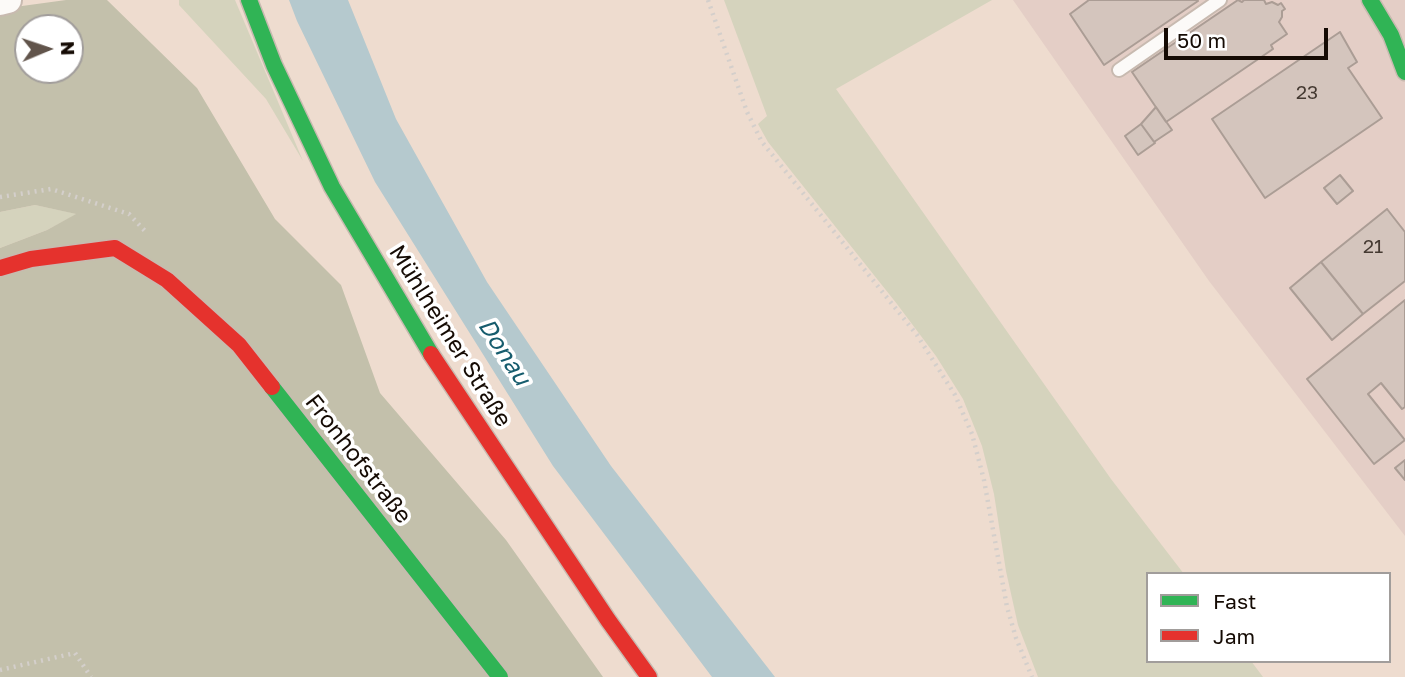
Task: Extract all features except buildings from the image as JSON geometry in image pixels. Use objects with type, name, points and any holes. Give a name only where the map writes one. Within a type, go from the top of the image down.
[{"type":"main road","name":"Mühlheimer Straße","points":[[249,0],[274,65],[332,187],[423,342],[608,620],[649,677]]},
{"type":"main road","points":[[1370,0],[1391,35],[1405,72]]},
{"type":"main road","name":"Fronhofstraße","points":[[0,268],[32,259],[115,248],[167,280],[239,345],[500,677]]},
{"type":"street","points":[[0,2],[8,0]]},
{"type":"lane","points":[[1119,70],[1220,0]]},
{"type":"path","points":[[708,0],[747,112],[762,142],[917,335],[955,395],[972,434],[984,480],[1007,607],[1032,677]]},
{"type":"path","points":[[0,670],[75,653],[91,677]]},
{"type":"shaded area","points":[[66,0],[107,0],[197,88],[275,219],[341,285],[380,393],[506,540],[603,677],[0,677],[0,248],[47,230],[76,214],[35,205],[0,212],[0,9]]},
{"type":"shaded area","points":[[179,0],[235,0],[303,161],[266,99],[179,5]]},
{"type":"shaded area","points":[[724,0],[992,0],[836,89],[1111,479],[1182,572],[1146,572],[1146,663],[1252,663],[1263,677],[1038,677],[1018,625],[994,494],[982,446],[963,399],[936,356],[897,304],[768,142],[758,124],[767,116]]},
{"type":"shaded area","points":[[1013,0],[1405,0],[1405,536],[1209,281]]},
{"type":"shaded area","points":[[35,205],[77,214],[47,230],[0,248],[0,212]]},
{"type":"water","name":"Donau","points":[[289,0],[348,0],[396,119],[487,282],[611,466],[775,677],[712,677],[553,466],[375,182]]},
{"type":"traffic: fast","points":[[249,0],[274,65],[332,187],[431,354]]},
{"type":"traffic: fast","points":[[1370,0],[1391,35],[1405,72]]},
{"type":"traffic: fast","points":[[272,387],[500,677]]},
{"type":"traffic: jam","points":[[0,268],[31,259],[115,248],[167,280],[239,345],[272,387]]},
{"type":"traffic: jam","points":[[431,354],[649,677]]}]
